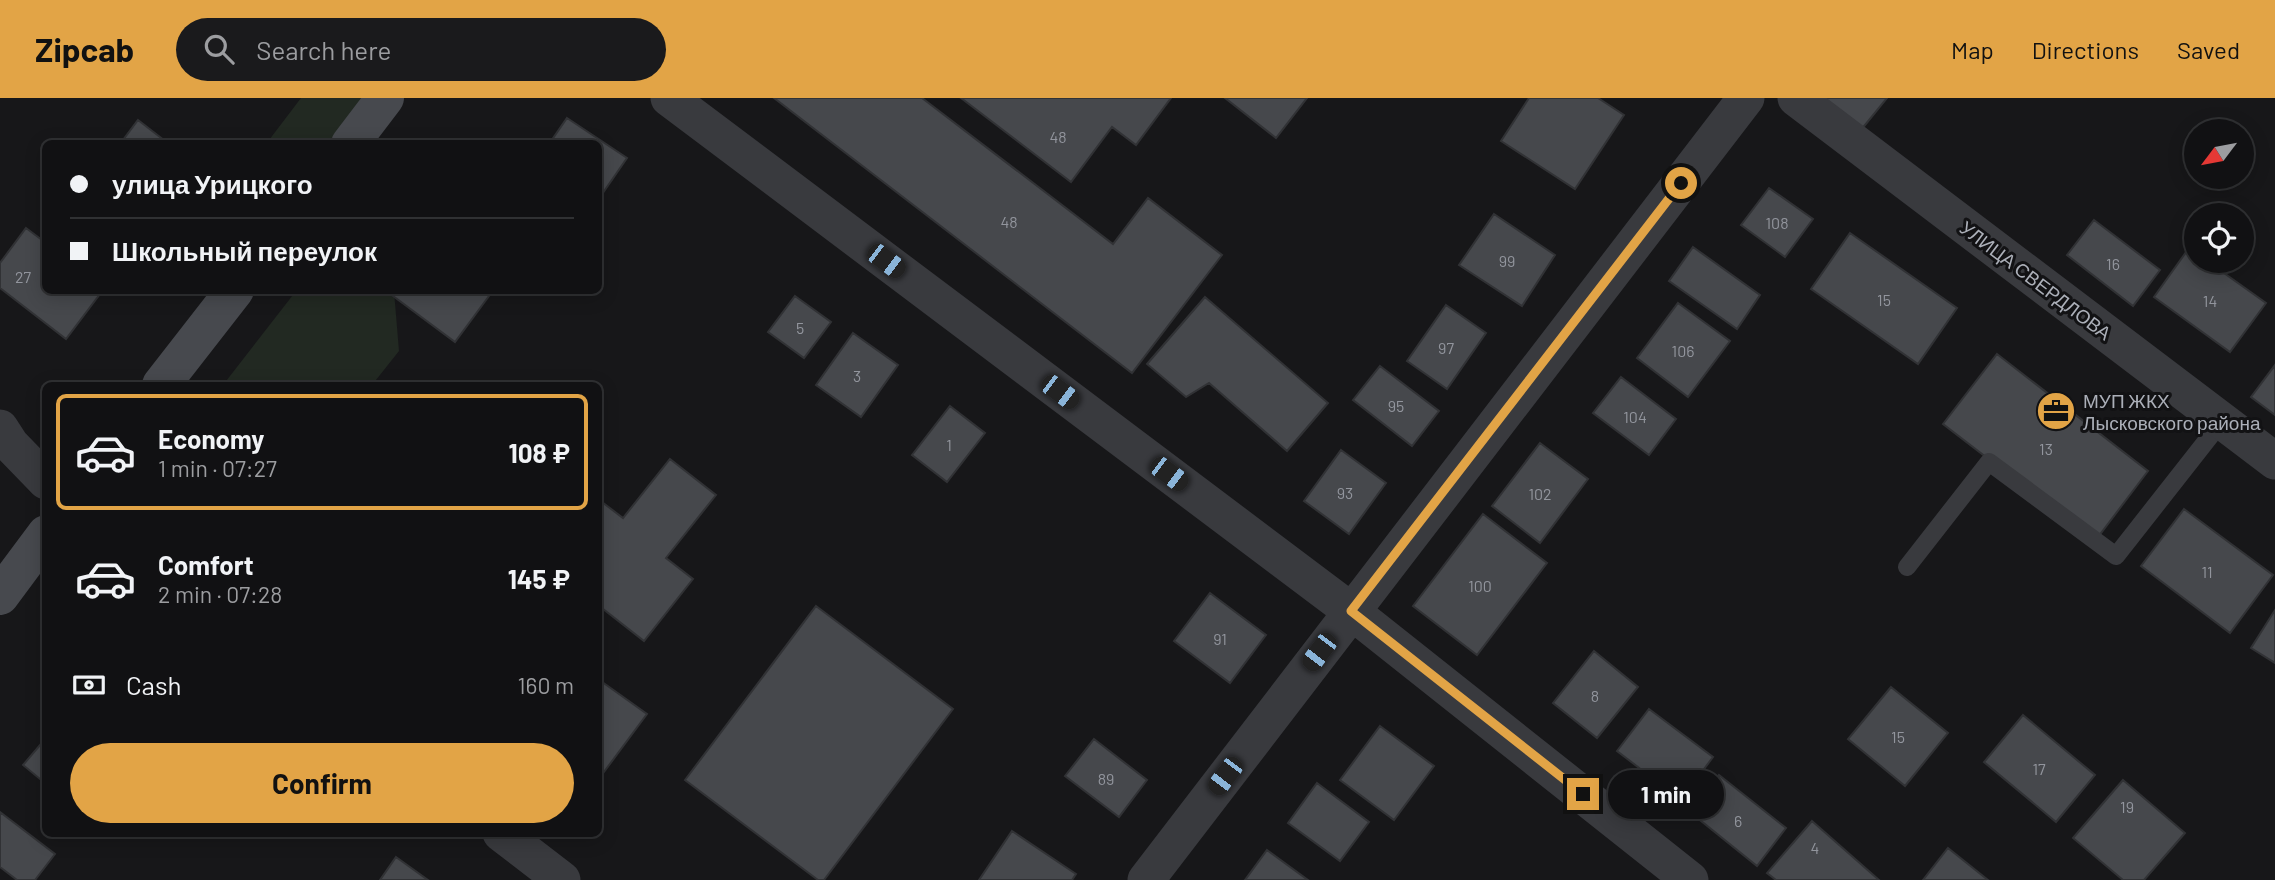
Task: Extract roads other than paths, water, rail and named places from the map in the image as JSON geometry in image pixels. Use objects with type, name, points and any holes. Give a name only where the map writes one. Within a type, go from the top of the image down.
[{"type":"main road","points":[[353,140],[385,98]]},
{"type":"main road","points":[[163,382],[232,294]]},
{"type":"main road","points":[[0,596],[42,539]]},
{"type":"street","points":[[669,98],[1351,611],[1689,880]]},
{"type":"street","points":[[1146,880],[1746,98]]},
{"type":"street","name":"УЛИЦА СВЕРДЛОВА","points":[[1796,98],[2275,461]]},
{"type":"street","points":[[0,428],[11,446],[42,478]]},
{"type":"street","points":[[506,837],[562,880]]},
{"type":"lane","points":[[1907,567],[1989,462],[2116,556],[2222,421]]},
{"type":"place","name":"МУП ЖКХ Лысковского района","points":[[2056,411]]}]
